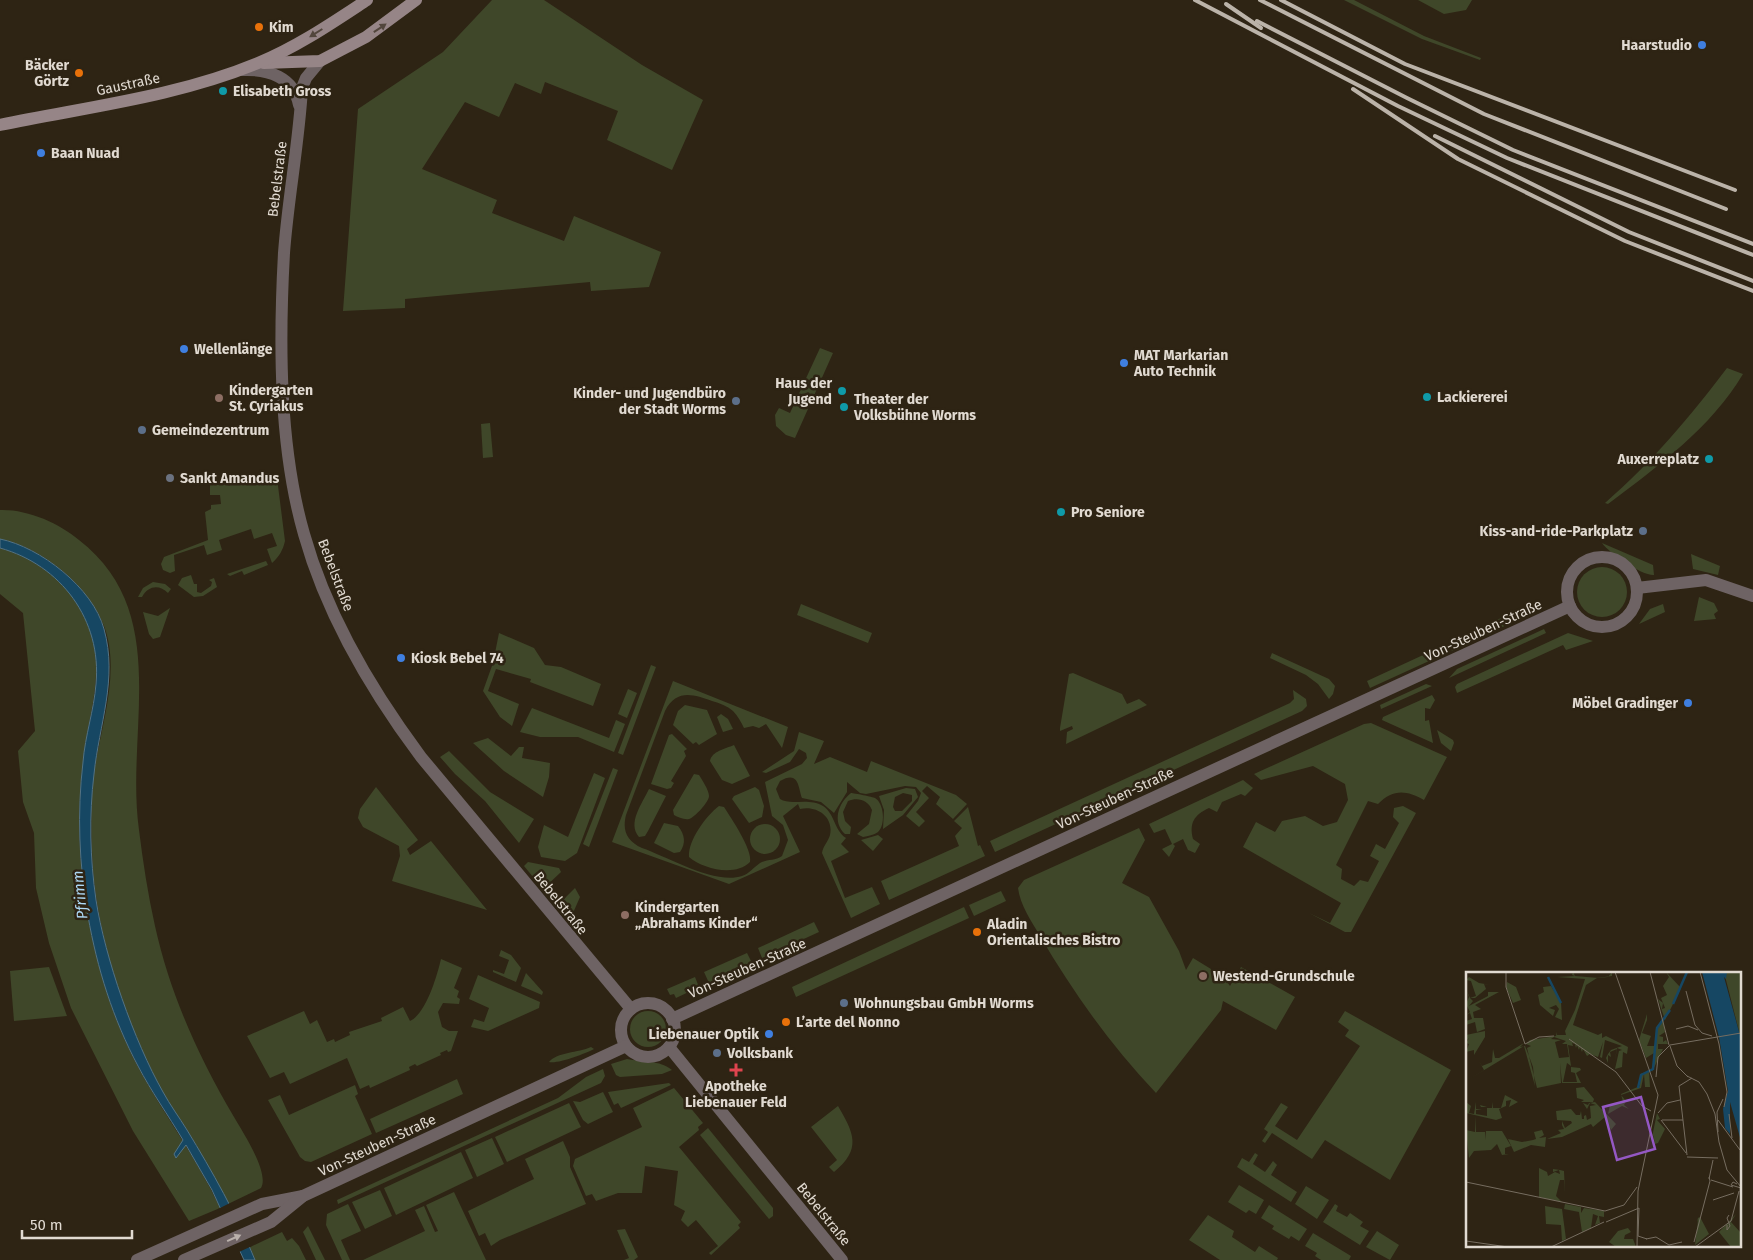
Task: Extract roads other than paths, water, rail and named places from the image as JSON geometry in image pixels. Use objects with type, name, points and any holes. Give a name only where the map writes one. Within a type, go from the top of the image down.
[{"type":"main road","name":"Gaustraße","points":[[0,126],[178,89],[240,70],[260,63],[295,46],[367,0]]},
{"type":"main road","name":"Gaustraße","points":[[260,63],[320,61],[366,37],[416,0]]},
{"type":"street","name":"Bebelstraße","points":[[320,61],[306,78],[302,88],[301,114],[284,253],[284,389],[294,487],[304,534],[343,634],[394,720],[426,764],[631,1009]]},
{"type":"street","points":[[240,70],[268,71],[282,79],[293,90],[301,114]]},
{"type":"street","points":[[1607,557],[1624,565],[1632,575],[1637,588],[1636,600],[1631,612],[1621,621],[1609,626],[1589,624],[1578,617],[1570,606],[1568,593],[1570,580],[1577,568],[1594,558],[1607,557]]},
{"type":"street","points":[[1637,588],[1706,580],[1753,596]]},
{"type":"street","name":"Von-Steuben-Straße","points":[[672,1019],[1570,606]]},
{"type":"street","points":[[654,1003],[668,1012],[672,1019],[674,1033],[668,1047],[655,1055],[638,1055],[626,1046],[621,1026],[631,1009],[638,1005],[654,1003]]},
{"type":"street","name":"Von-Steuben-Straße","points":[[137,1260],[262,1204],[303,1196],[626,1046]]},
{"type":"street","name":"Bebelstraße","points":[[668,1047],[842,1260]]},
{"type":"street","name":"Von-Steuben-Straße","points":[[184,1260],[271,1222],[303,1196]]},
{"type":"water","points":[[0,539],[16,543],[32,551],[48,560],[63,572],[89,599],[104,629],[108,648],[108,684],[96,756],[91,821],[92,869],[100,923],[122,999],[152,1071],[224,1194],[255,1260],[244,1260],[212,1190],[186,1145],[176,1158],[174,1154],[183,1140],[148,1085],[129,1048],[107,993],[96,955],[88,916],[80,839],[81,781],[96,684],[96,660],[92,638],[84,617],[73,598],[59,582],[42,567],[22,556],[0,548]]},
{"type":"railway","points":[[1195,0],[1398,106],[1507,158],[1753,255]]},
{"type":"railway","points":[[1260,0],[1484,114],[1726,209]]},
{"type":"railway","points":[[1281,0],[1405,64],[1735,190]]},
{"type":"railway","points":[[1226,4],[1261,28]]},
{"type":"railway","points":[[1257,21],[1513,150],[1753,244]]},
{"type":"railway","points":[[1353,89],[1458,159],[1625,241],[1753,291]]},
{"type":"railway","points":[[1435,136],[1629,232],[1753,281]]},
{"type":"place","name":"Kim","points":[[259,27]]},
{"type":"place","name":"Haarstudio","points":[[1702,45]]},
{"type":"place","name":"Bäcker Görtz","points":[[79,73]]},
{"type":"place","name":"Elisabeth Gross","points":[[223,91]]},
{"type":"place","name":"Baan Nuad","points":[[41,153]]},
{"type":"place","name":"Wellenlänge","points":[[184,349]]},
{"type":"place","name":"MAT Markarian Auto Technik","points":[[1124,363]]},
{"type":"place","name":"Haus der Jugend","points":[[842,391]]},
{"type":"place","name":"Lackiererei","points":[[1427,397]]},
{"type":"place","name":"Kindergarten St. Cyriakus","points":[[219,398]]},
{"type":"place","name":"Kinder- und Jugendbüro der Stadt Worms","points":[[736,401]]},
{"type":"place","name":"Theater der Volksbühne Worms","points":[[844,407]]},
{"type":"place","name":"Gemeindezentrum","points":[[142,430]]},
{"type":"place","name":"Auxerreplatz","points":[[1709,459]]},
{"type":"place","name":"Sankt Amandus","points":[[170,478]]},
{"type":"place","name":"Pro Seniore","points":[[1061,512]]},
{"type":"place","name":"Kiss-and-ride-Parkplatz","points":[[1643,531]]},
{"type":"place","name":"Kiosk Bebel 74","points":[[401,658]]},
{"type":"place","name":"Möbel Gradinger","points":[[1688,703]]},
{"type":"place","name":"Kindergarten „Abrahams Kinder“","points":[[625,915]]},
{"type":"place","name":"Aladin Orientalisches Bistro","points":[[977,932]]},
{"type":"place","name":"Westend-Grundschule","points":[[1203,976]]},
{"type":"place","name":"Wohnungsbau GmbH Worms","points":[[844,1003]]},
{"type":"place","name":"L’arte del Nonno","points":[[786,1022]]},
{"type":"place","name":"Liebenauer Optik","points":[[769,1034]]},
{"type":"place","name":"Volksbank","points":[[717,1053]]},
{"type":"place","name":"Apotheke Liebenauer Feld","points":[[736,1070]]},
{"type":"water label","name":"Pfrimm","points":[[80,895]]}]
